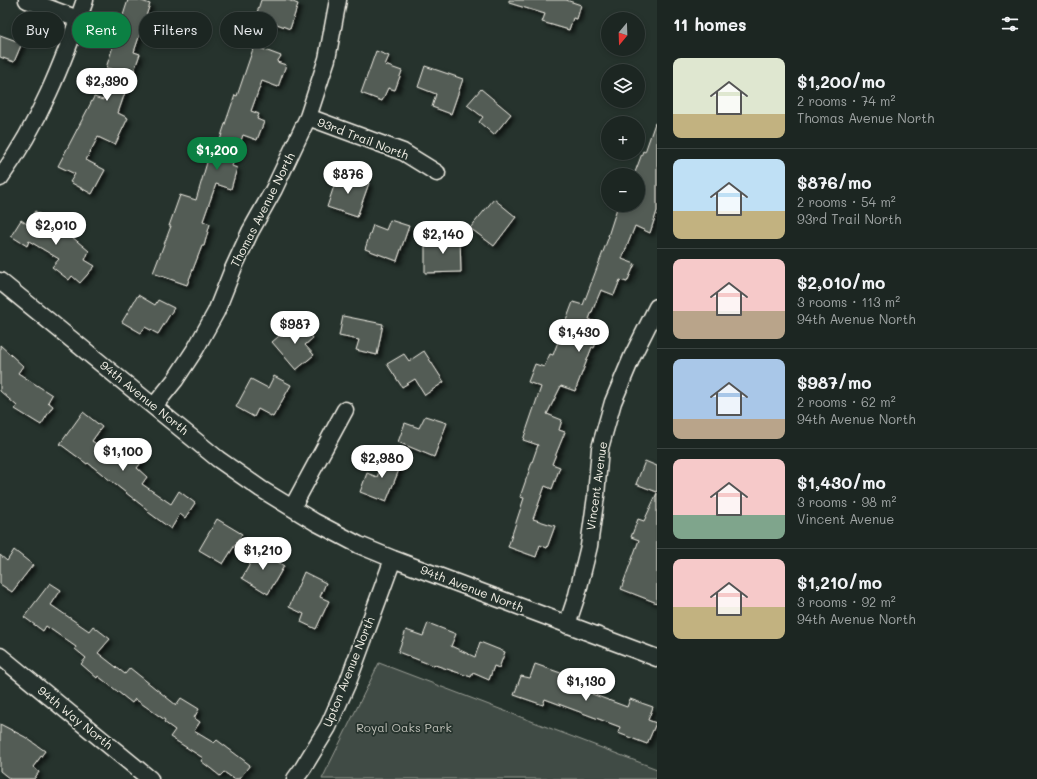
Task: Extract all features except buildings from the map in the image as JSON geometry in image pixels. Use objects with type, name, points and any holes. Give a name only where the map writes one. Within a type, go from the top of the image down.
[{"type":"street","points":[[27,0],[72,17]]},
{"type":"street","points":[[81,12],[85,0]]},
{"type":"street","name":"Thomas Avenue North","points":[[154,406],[175,380],[196,348],[216,312],[250,232],[274,189],[308,118],[327,59],[338,0]]},
{"type":"street","points":[[0,178],[31,130],[53,85],[72,36]]},
{"type":"street","name":"93rd Trail North","points":[[308,118],[403,152],[437,173]]},
{"type":"street","name":"94th Avenue North","points":[[0,282],[218,459],[261,489],[292,508],[359,545],[393,559],[657,658]]},
{"type":"street","name":"Vincent Avenue","points":[[567,625],[577,594],[589,546],[596,496],[600,448],[613,402],[632,357],[657,307]]},
{"type":"street","points":[[292,508],[345,410]]},
{"type":"street","name":"Upton Avenue North","points":[[295,779],[331,721],[348,682],[393,559]]},
{"type":"street","name":"94th Way North","points":[[0,656],[150,779]]},
{"type":"green space","name":"Royal Oaks Park","points":[[379,663],[657,769],[657,779],[322,779]]}]
